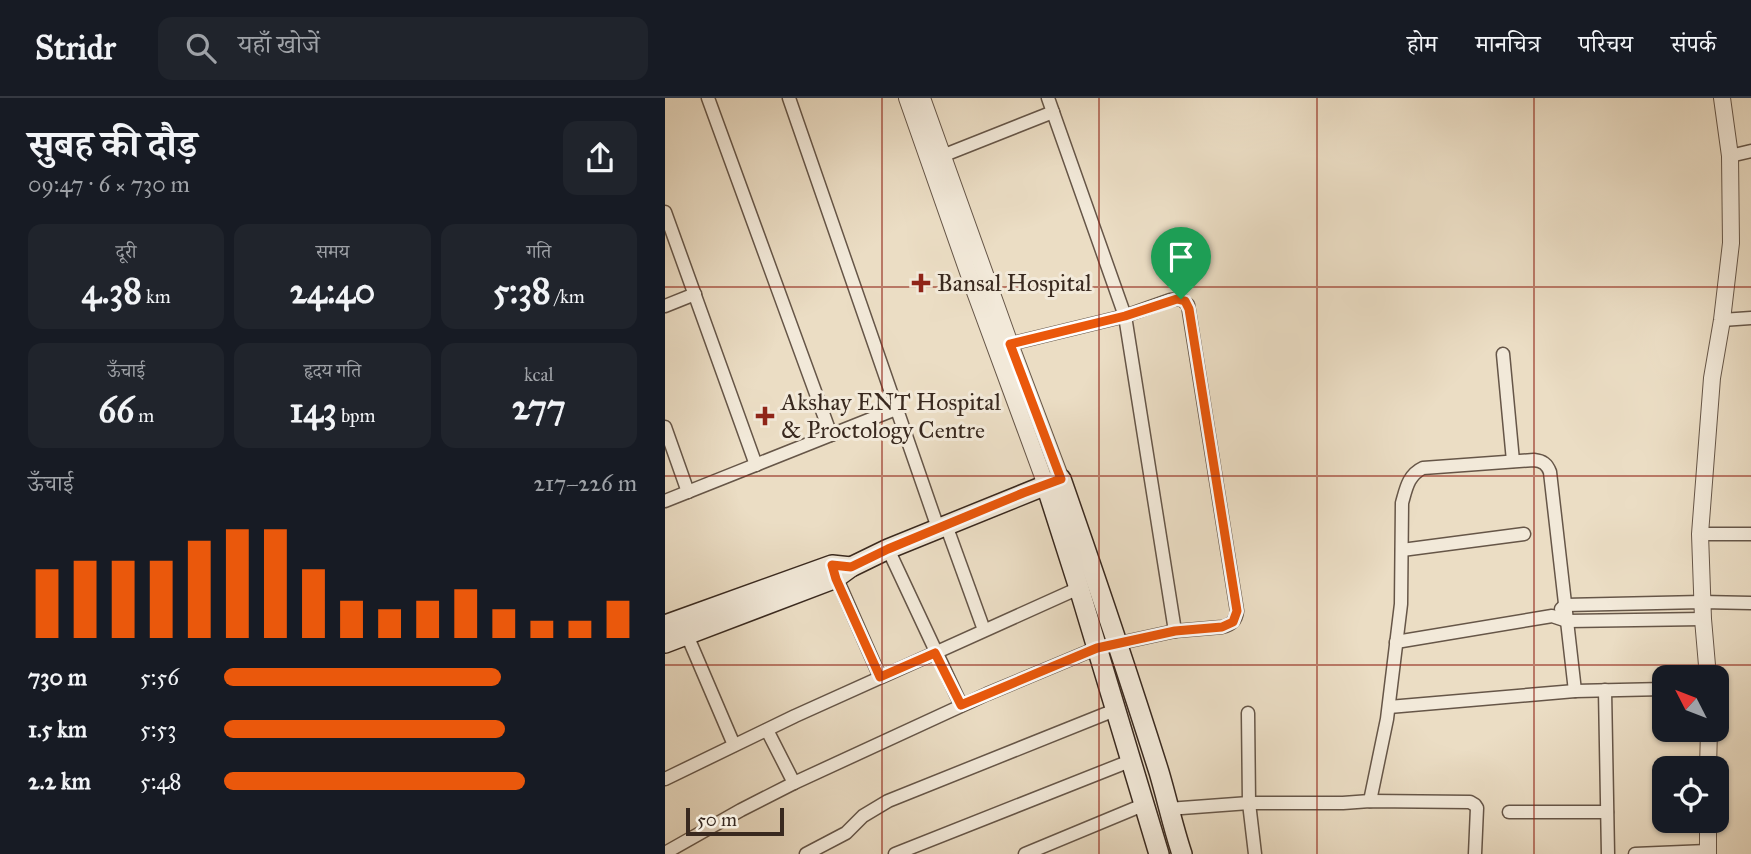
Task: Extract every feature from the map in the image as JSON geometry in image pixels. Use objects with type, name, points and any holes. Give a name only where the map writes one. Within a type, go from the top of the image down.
[{"type":"main road","points":[[665,643],[1053,482]]},
{"type":"main road","points":[[1053,482],[1079,587],[1159,854]]},
{"type":"main road","points":[[1053,482],[1118,643],[1182,854]]},
{"type":"main road","points":[[665,625],[840,570]]},
{"type":"street","points":[[708,98],[831,435]]},
{"type":"street","points":[[789,98],[896,409],[985,630]]},
{"type":"street","points":[[907,98],[970,279],[1053,482]]},
{"type":"street","points":[[922,98],[1010,344],[1053,482]]},
{"type":"street","points":[[1048,98],[1125,316],[1175,631]]},
{"type":"street","points":[[1707,665],[1700,534],[1712,377],[1731,243],[1730,156],[1722,98]]},
{"type":"street","points":[[942,156],[1053,112]]},
{"type":"street","points":[[1730,156],[1751,151]]},
{"type":"street","points":[[665,212],[756,465]]},
{"type":"street","points":[[665,306],[695,295]]},
{"type":"street","points":[[665,853],[794,783],[961,705],[1097,648],[1175,631],[1229,625],[1235,619],[1237,611],[1189,309],[1185,301],[1177,299],[1125,316],[1010,344]]},
{"type":"street","points":[[1722,320],[1751,318]]},
{"type":"street","points":[[1503,354],[1513,461]]},
{"type":"street","points":[[665,501],[896,409]]},
{"type":"street","points":[[665,427],[688,492]]},
{"type":"street","points":[[1366,801],[1388,707],[1401,604],[1402,503],[1406,487],[1416,472],[1423,468],[1513,461],[1540,461],[1548,466],[1575,691]]},
{"type":"street","points":[[1402,550],[1524,534]]},
{"type":"street","points":[[1700,534],[1751,534]]},
{"type":"street","points":[[888,549],[961,705]]},
{"type":"street","points":[[840,570],[880,677]]},
{"type":"street","points":[[666,777],[1079,587]]},
{"type":"street","points":[[1552,616],[1565,605],[1702,601],[1751,603]]},
{"type":"street","points":[[1396,642],[1552,616],[1567,621],[1703,619]]},
{"type":"street","points":[[687,635],[734,746]]},
{"type":"street","points":[[1388,707],[1575,691],[1652,689]]},
{"type":"street","points":[[1605,690],[1608,854]]},
{"type":"street","points":[[806,854],[846,833],[863,817],[888,801],[1115,710]]},
{"type":"street","points":[[1248,713],[1249,803],[1255,854]]},
{"type":"street","points":[[767,730],[794,783]]},
{"type":"street","points":[[895,854],[1130,761]]},
{"type":"street","points":[[1168,809],[1249,803],[1473,803],[1478,813],[1475,854]]},
{"type":"street","points":[[1025,854],[1143,805]]},
{"type":"street","points":[[1509,812],[1607,811]]},
{"type":"street","points":[[1635,854],[1707,852],[1708,833]]},
{"type":"place","name":"Bansal Hospital","points":[[921,283]]},
{"type":"place","name":"Akshay ENT Hospital & Proctology Centre","points":[[765,416]]},
{"type":"route","points":[[1181,299],[1188,304],[1189,309],[1237,611],[1233,622],[1222,627],[1175,631],[1097,648],[961,705],[935,653],[880,677],[832,565],[851,567],[888,549],[1061,479],[1010,344],[1053,335],[1181,299]]}]
